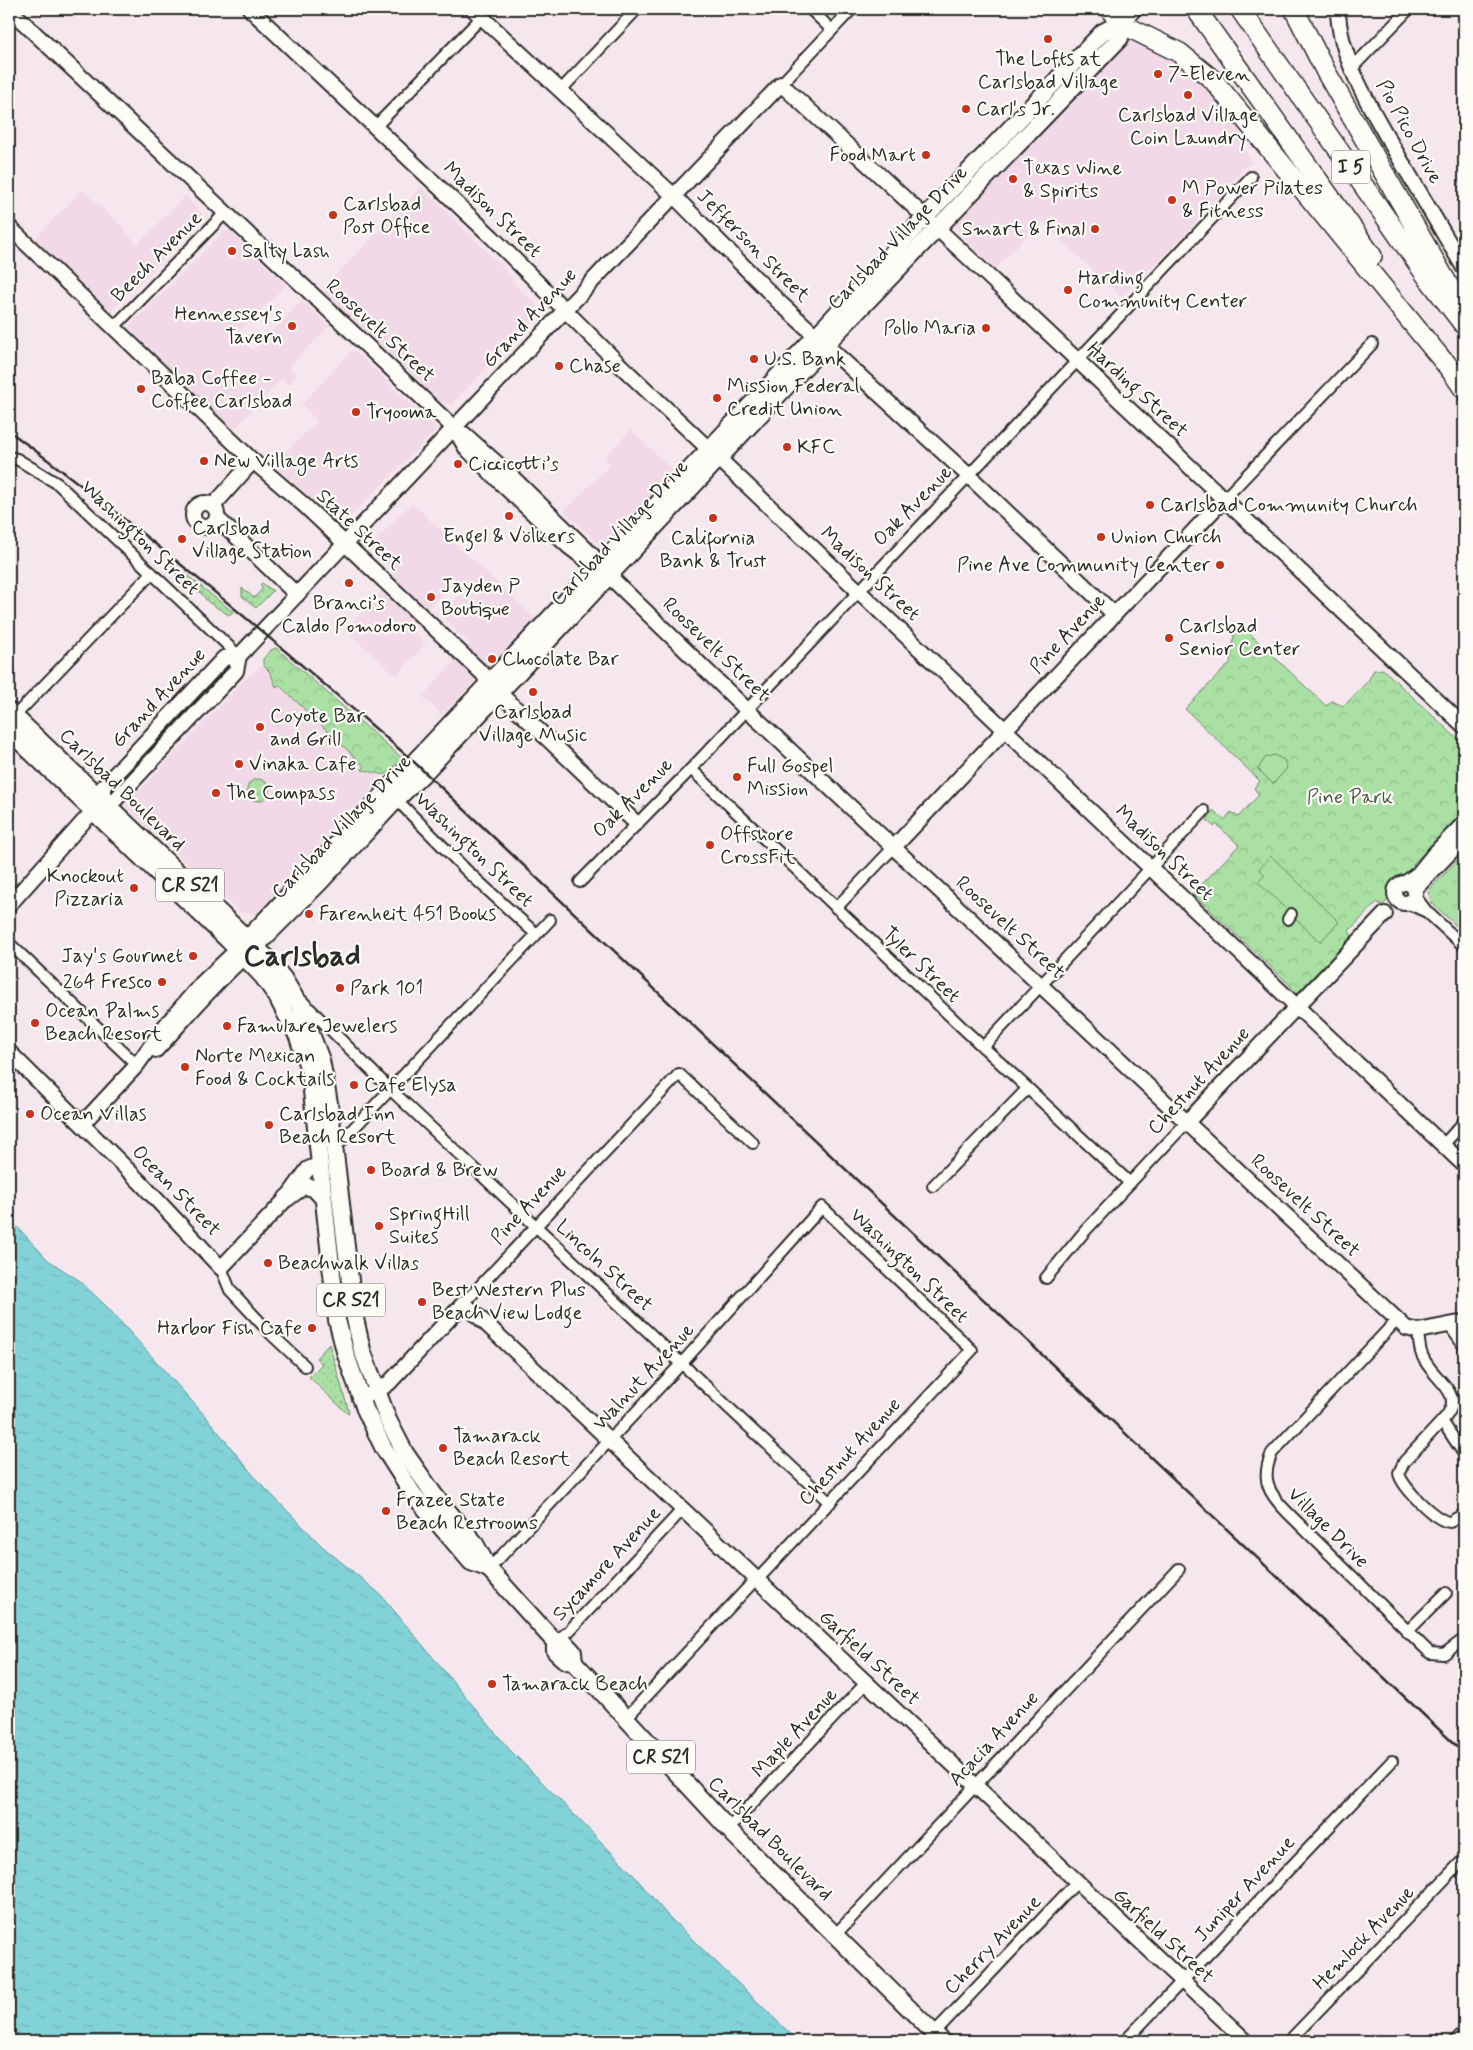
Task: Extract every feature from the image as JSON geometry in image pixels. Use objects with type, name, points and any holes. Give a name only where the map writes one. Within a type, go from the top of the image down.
[{"type":"highway","name":"I 5","points":[[1196,9],[1464,389]]},
{"type":"highway","name":"I 5","points":[[1240,9],[1428,278],[1464,325]]},
{"type":"highway","points":[[1294,9],[1326,72],[1459,303],[1464,320]]},
{"type":"highway","points":[[1115,16],[1180,53],[1213,80],[1453,373]]},
{"type":"main road","name":"Carlsbad Village Drive","points":[[245,948],[494,688],[931,223],[1035,102],[1103,32],[1115,16],[1133,9]]},
{"type":"main road","name":"Carlsbad Village Drive","points":[[931,223],[1033,128],[1120,38],[1115,16]]},
{"type":"main road","points":[[1054,82],[1052,100],[1054,106]]},
{"type":"main road","points":[[1033,128],[1031,122],[1038,108],[1035,102]]},
{"type":"main road","name":"Carlsbad Boulevard","points":[[10,720],[98,808],[245,948],[292,990],[310,1026],[327,1086],[354,1314],[376,1392],[405,1453],[435,1496],[474,1542],[489,1569],[556,1642],[564,1642],[573,1652],[574,1662],[728,1829],[938,2037]]},
{"type":"main road","name":"Carlsbad Boulevard","points":[[245,948],[287,1015],[306,1058],[315,1102],[323,1198],[337,1320],[360,1398],[383,1447],[413,1494],[471,1562],[489,1569]]},
{"type":"main road","points":[[315,1102],[320,1111],[325,1133],[334,1149]]},
{"type":"main road","points":[[320,1164],[325,1164],[330,1170],[332,1186],[341,1206]]},
{"type":"main road","points":[[287,1198],[303,1186],[314,1188],[323,1198]]},
{"type":"street","name":"Roosevelt Street","points":[[9,9],[454,428],[466,448],[505,487],[568,546],[604,571],[746,709],[1397,1320],[1406,1328],[1418,1331]]},
{"type":"street","name":"Madison Street","points":[[250,9],[493,238],[564,311],[714,454],[1464,1165]]},
{"type":"street","points":[[560,91],[637,9]]},
{"type":"street","points":[[810,9],[832,30]]},
{"type":"street","name":"Grand Avenue","points":[[9,905],[98,808],[116,799],[172,741],[236,671],[239,656],[852,9]]},
{"type":"street","name":"Pio Pico Drive","points":[[1338,9],[1343,41],[1352,68],[1369,106],[1460,248],[1464,268]]},
{"type":"street","points":[[1352,68],[1409,9]]},
{"type":"street","points":[[376,126],[477,13]]},
{"type":"street","name":"Jefferson Street","points":[[477,13],[674,196],[821,340],[969,476],[1114,614]]},
{"type":"street","name":"Harding Street","points":[[782,84],[1464,726]]},
{"type":"street","name":"Oak Avenue","points":[[580,882],[636,822],[691,769],[1251,177]]},
{"type":"street","name":"Beech Avenue","points":[[114,327],[226,212]]},
{"type":"street","name":"State Street","points":[[9,227],[253,461],[346,545],[483,674],[494,688],[636,822]]},
{"type":"street","name":"Pine Avenue","points":[[836,908],[1372,344]]},
{"type":"street","name":"Washington Street","points":[[9,457],[58,484],[239,656]]},
{"type":"street","points":[[253,461],[214,516],[295,598]]},
{"type":"street","points":[[10,720],[152,573]]},
{"type":"street","name":"Tyler Street","points":[[691,769],[1027,1089],[1130,1183]]},
{"type":"street","name":"Washington Street","points":[[392,794],[467,871],[536,934]]},
{"type":"street","points":[[983,1047],[1204,811]]},
{"type":"street","name":"Chestnut Avenue","points":[[1407,895],[1418,874],[1434,852],[1464,823]]},
{"type":"street","name":"Chestnut Avenue","points":[[1046,1278],[1130,1183],[1297,1006],[1385,914],[1407,895],[1464,838]]},
{"type":"street","points":[[1407,895],[1464,946]]},
{"type":"street","points":[[334,1149],[550,920]]},
{"type":"street","points":[[9,943],[137,1064]]},
{"type":"street","name":"Carlsbad Village Drive","points":[[82,1123],[137,1064],[165,1026],[202,984],[245,948]]},
{"type":"street","name":"Lincoln Street","points":[[292,990],[390,1089],[830,1502]]},
{"type":"street","name":"Ocean Street","points":[[9,1052],[82,1123],[222,1268],[230,1290],[304,1366]]},
{"type":"street","name":"Pine Avenue","points":[[360,1398],[376,1392],[389,1383],[679,1074],[753,1144]]},
{"type":"street","points":[[933,1186],[1027,1089]]},
{"type":"street","points":[[1443,1145],[1464,1122]]},
{"type":"street","points":[[222,1268],[287,1198],[308,1169],[320,1164]]},
{"type":"street","name":"Washington Street","points":[[822,1208],[972,1350]]},
{"type":"street","name":"Walnut Avenue","points":[[489,1569],[682,1363],[822,1208]]},
{"type":"street","name":"Garfield Street","points":[[464,1303],[1246,2041]]},
{"type":"street","name":"Village Drive","points":[[1397,1320],[1272,1453],[1268,1461],[1266,1484],[1273,1499],[1430,1653],[1436,1655],[1444,1654],[1464,1639]]},
{"type":"street","points":[[1464,1322],[1418,1331],[1422,1356],[1451,1396],[1454,1406],[1452,1411],[1404,1462],[1399,1473],[1406,1487],[1441,1521],[1450,1522],[1464,1514]]},
{"type":"street","points":[[1450,1325],[1464,1346]]},
{"type":"street","name":"Chestnut Avenue","points":[[625,1718],[972,1350]]},
{"type":"street","points":[[1442,1421],[1464,1454]]},
{"type":"street","name":"Sycamore Avenue","points":[[556,1642],[569,1631],[682,1509]]},
{"type":"street","name":"Acacia Avenue","points":[[836,1934],[974,1785],[1179,1570]]},
{"type":"street","points":[[1407,1632],[1446,1593]]},
{"type":"street","name":"Maple Avenue","points":[[728,1829],[866,1682]]},
{"type":"street","name":"Juniper Avenue","points":[[1125,2041],[1392,1761]]},
{"type":"street","name":"Hemlock Avenue","points":[[1289,2041],[1464,1859]]},
{"type":"street","name":"Cherry Avenue","points":[[938,2037],[1077,1882]]},
{"type":"street","points":[[1455,2041],[1464,2032]]},
{"type":"shaded area","points":[[1126,41],[1141,42],[1186,66],[1214,94],[1242,131],[1240,145],[1253,162],[1242,168],[1234,181],[1171,249],[1121,297],[1041,221],[995,269],[951,224]]},
{"type":"shaded area","points":[[421,187],[512,276],[515,285],[535,303],[537,308],[537,316],[452,404],[437,401],[414,376],[321,290]]},
{"type":"shaded area","points":[[82,190],[122,226],[137,245],[186,195],[202,214],[178,244],[114,309],[107,308],[33,240]]},
{"type":"shaded area","points":[[224,231],[230,231],[286,285],[237,335],[253,350],[302,301],[330,326],[289,367],[297,375],[288,385],[282,379],[233,431],[128,327]]},
{"type":"shaded area","points":[[353,349],[437,429],[341,524],[272,464],[318,421],[301,405]]},
{"type":"shaded area","points":[[631,430],[675,472],[600,546],[564,511],[611,464],[604,457]]},
{"type":"shaded area","points":[[412,503],[536,619],[442,715],[422,696],[470,645],[441,616],[463,592],[454,584],[409,627],[426,644],[396,676],[345,630],[397,575],[368,548]]},
{"type":"shaded area","points":[[263,665],[270,672],[276,687],[278,685],[363,765],[362,770],[381,776],[364,798],[256,914],[239,912],[125,806],[245,679]]},
{"type":"green space","points":[[169,561],[233,612],[229,615],[208,602],[201,593],[191,588],[187,580],[175,573]]},
{"type":"green space","points":[[262,583],[273,591],[256,608],[242,596],[242,588],[254,598],[263,588],[260,585]]},
{"type":"green space","name":"Pine Park","points":[[1246,630],[1326,706],[1332,701],[1343,706],[1368,681],[1374,670],[1383,669],[1464,745],[1464,810],[1454,821],[1457,824],[1451,831],[1447,829],[1413,864],[1416,868],[1397,879],[1391,887],[1390,898],[1382,906],[1377,902],[1349,931],[1352,936],[1298,992],[1290,989],[1292,987],[1193,894],[1239,845],[1216,824],[1214,827],[1207,820],[1213,810],[1224,820],[1231,812],[1238,817],[1259,795],[1254,788],[1260,781],[1185,709],[1230,663],[1234,634]]},
{"type":"green space","points":[[276,648],[402,758],[391,771],[381,774],[362,770],[363,765],[279,685],[276,687],[270,672],[263,665],[263,659],[271,650]]},
{"type":"green space","points":[[1274,755],[1284,760],[1287,768],[1273,784],[1258,769],[1265,758]]},
{"type":"green space","points":[[254,779],[262,779],[269,786],[269,794],[262,801],[254,801],[247,794],[247,786]]},
{"type":"green space","points":[[1464,853],[1464,933],[1431,902],[1428,891]]},
{"type":"green space","points":[[1271,856],[1339,922],[1320,942],[1258,882],[1265,875],[1259,869]]},
{"type":"green space","points":[[329,1344],[348,1414],[309,1377],[322,1364],[316,1358]]},
{"type":"water","points":[[9,1218],[48,1260],[80,1281],[108,1308],[207,1418],[257,1480],[323,1547],[381,1595],[509,1749],[631,1872],[667,1915],[798,2041],[9,2041]]},
{"type":"railway","points":[[9,431],[165,551],[315,676],[414,762],[1464,1753]]},
{"type":"place","name":"The Lofts at Carlsbad Village","points":[[1048,39]]},
{"type":"place","name":"7-Eleven","points":[[1158,74]]},
{"type":"place","name":"Carlsbad Village Coin Laundry","points":[[1188,95]]},
{"type":"place","name":"Carl's Jr.","points":[[966,109]]},
{"type":"place","name":"Food Mart","points":[[926,155]]},
{"type":"place","name":"Texas Wine & Spirits","points":[[1013,179]]},
{"type":"place","name":"M Power Pilates & Fitness","points":[[1172,200]]},
{"type":"place","name":"Carlsbad Post Office","points":[[333,215]]},
{"type":"place","name":"Smart & Final","points":[[1095,229]]},
{"type":"place","name":"Salty Lash","points":[[232,251]]},
{"type":"place","name":"Harding Community Center","points":[[1068,290]]},
{"type":"place","name":"Hennessey's Tavern","points":[[292,326]]},
{"type":"place","name":"Pollo Maria","points":[[986,328]]},
{"type":"place","name":"U.S. Bank","points":[[754,359]]},
{"type":"place","name":"Chase","points":[[559,366]]},
{"type":"place","name":"Baba Coffee - Coffee Carlsbad","points":[[141,389]]},
{"type":"place","name":"Mission Federal Credit Union","points":[[717,398]]},
{"type":"place","name":"Tryooma","points":[[356,412]]},
{"type":"place","name":"KFC","points":[[787,447]]},
{"type":"place","name":"New Village Arts","points":[[204,461]]},
{"type":"place","name":"Ciccicotti’s","points":[[458,464]]},
{"type":"place","name":"Carlsbad Community Church","points":[[1150,505]]},
{"type":"place","name":"Engel & Völkers","points":[[509,516]]},
{"type":"place","name":"California Bank & Trust","points":[[713,518]]},
{"type":"place","name":"Union Church","points":[[1101,537]]},
{"type":"place","name":"Carlsbad Village Station","points":[[182,539]]},
{"type":"place","name":"Pine Ave Community Center","points":[[1220,565]]},
{"type":"place","name":"Branci’s Caldo Pomodoro","points":[[349,583]]},
{"type":"place","name":"Jayden P Boutique","points":[[431,597]]},
{"type":"place","name":"Carlsbad Senior Center","points":[[1169,638]]},
{"type":"place","name":"Chocolate Bar","points":[[492,659]]},
{"type":"place","name":"Carlsbad Village Music","points":[[533,692]]},
{"type":"place","name":"Coyote Bar and Grill","points":[[260,727]]},
{"type":"place","name":"Vinaka Cafe","points":[[239,764]]},
{"type":"place","name":"Full Gospel Mission","points":[[737,777]]},
{"type":"place","name":"The Compass","points":[[216,793]]},
{"type":"place","name":"Offshore CrossFit","points":[[710,845]]},
{"type":"place","name":"Knockout Pizzaria","points":[[134,888]]},
{"type":"place","name":"Farenheit 451 Books","points":[[309,914]]},
{"type":"place","name":"Jay's Gourmet","points":[[193,956]]},
{"type":"place","name":"264 Fresco","points":[[162,982]]},
{"type":"place","name":"Park 101","points":[[340,988]]},
{"type":"place","name":"Ocean Palms Beach Resort","points":[[35,1023]]},
{"type":"place","name":"Famulare Jewelers","points":[[227,1026]]},
{"type":"place","name":"Norte Mexican Food & Cocktails","points":[[185,1067]]},
{"type":"place","name":"Cafe Elysa","points":[[354,1085]]},
{"type":"place","name":"Ocean Villas","points":[[30,1114]]},
{"type":"place","name":"Carlsbad Inn Beach Resort","points":[[269,1125]]},
{"type":"place","name":"Board & Brew","points":[[371,1170]]},
{"type":"place","name":"SpringHill Suites","points":[[379,1226]]},
{"type":"place","name":"Beachwalk Villas","points":[[268,1263]]},
{"type":"place","name":"Best Western Plus Beach View Lodge","points":[[422,1302]]},
{"type":"place","name":"Harbor Fish Cafe","points":[[312,1328]]},
{"type":"place","name":"Tamarack Beach Resort","points":[[443,1448]]},
{"type":"place","name":"Frazee State Beach Restrooms","points":[[386,1511]]},
{"type":"place","name":"Tamarack Beach","points":[[492,1684]]},
{"type":"district","name":"Carlsbad","points":[[302,956]]}]
